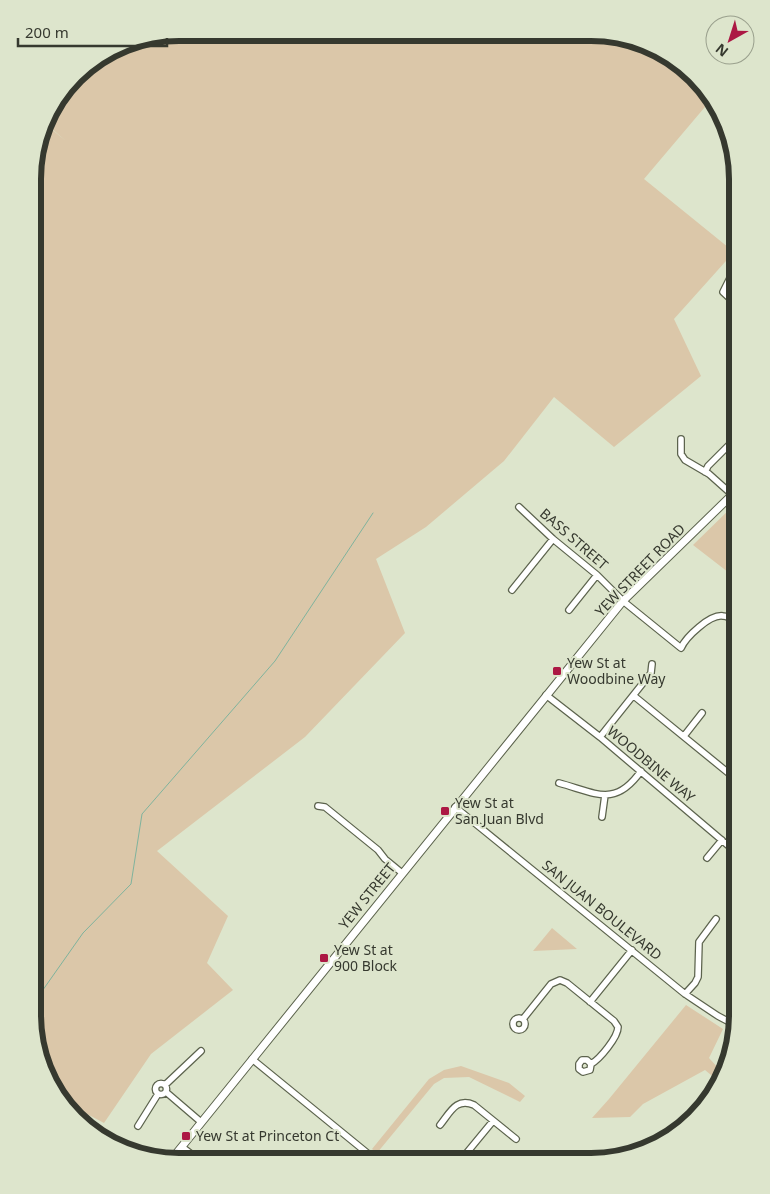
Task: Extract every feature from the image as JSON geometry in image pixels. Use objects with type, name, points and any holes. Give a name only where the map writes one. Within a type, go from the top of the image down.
[{"type":"street","points":[[729,280],[723,292],[729,297]]},
{"type":"street","points":[[681,439],[681,454],[685,460],[729,490]]},
{"type":"street","points":[[705,472],[708,466],[729,445]]},
{"type":"street","name":"YEW STREET ROAD","points":[[546,695],[623,601],[729,502]]},
{"type":"street","name":"BASS STREET","points":[[519,507],[552,538],[597,575],[623,601],[681,648],[684,642],[697,630],[719,616],[728,618]]},
{"type":"street","points":[[512,590],[552,538]]},
{"type":"street","points":[[568,610],[597,575]]},
{"type":"street","points":[[600,737],[651,673],[652,664]]},
{"type":"street","name":"WOODBINE WAY","points":[[546,695],[600,737],[728,846]]},
{"type":"street","name":"YEW STREET","points":[[177,1153],[546,695]]},
{"type":"street","points":[[634,696],[728,773]]},
{"type":"street","points":[[684,736],[702,713]]},
{"type":"street","points":[[559,783],[605,795],[616,794],[626,789],[641,771]]},
{"type":"street","points":[[602,818],[605,795]]},
{"type":"street","points":[[318,806],[326,807],[378,850],[385,859],[402,873]]},
{"type":"street","name":"SAN JUAN BOULEVARD","points":[[455,807],[685,994],[728,1021]]},
{"type":"street","points":[[707,858],[722,840]]},
{"type":"street","points":[[685,994],[698,977],[699,942],[716,920]]},
{"type":"street","points":[[590,1002],[632,950]]},
{"type":"street","points":[[522,1019],[551,984],[563,980],[567,982],[614,1021],[618,1027],[617,1035],[596,1061],[591,1064]]},
{"type":"street","points":[[158,1094],[155,1089],[158,1085],[165,1085],[201,1051]]},
{"type":"street","points":[[252,1059],[367,1153]]},
{"type":"street","points":[[165,1085],[166,1092],[201,1122]]},
{"type":"street","points":[[158,1094],[162,1095],[166,1092]]},
{"type":"street","points":[[138,1126],[158,1094]]},
{"type":"street","points":[[440,1125],[455,1106],[460,1102],[467,1102],[474,1105],[516,1139]]},
{"type":"street","points":[[467,1153],[493,1121]]},
{"type":"street","points":[[182,1146],[190,1153]]},
{"type":"shaded area","points":[[161,42],[609,42],[644,52],[660,60],[688,82],[707,105],[644,179],[729,248],[729,258],[674,319],[701,376],[614,447],[554,397],[504,461],[426,527],[376,559],[405,633],[305,737],[157,851],[228,916],[207,963],[233,990],[151,1054],[104,1123],[81,1111],[60,1084],[52,1068],[44,1042],[41,1015],[41,948],[43,934],[41,932],[41,179],[42,161],[51,129],[66,141],[51,128],[64,102],[75,88],[88,75],[118,55]]},
{"type":"shaded area","points":[[729,510],[729,572],[693,545]]},
{"type":"shaded area","points":[[552,928],[577,949],[533,951]]},
{"type":"shaded area","points":[[686,1005],[723,1029],[709,1058],[718,1068],[714,1078],[705,1070],[643,1104],[630,1117],[592,1118]]},
{"type":"shaded area","points":[[461,1066],[509,1083],[525,1096],[520,1102],[469,1077],[444,1078],[434,1084],[377,1153],[372,1149],[429,1079],[444,1070]]},
{"type":"waterway","points":[[41,993],[83,933],[131,884],[142,814],[275,661],[373,513]]},
{"type":"place","name":"Yew St at Woodbine Way","points":[[557,671]]},
{"type":"place","name":"Yew St at San Juan Blvd","points":[[445,811]]},
{"type":"place","name":"Yew St at 900 Block","points":[[324,958]]},
{"type":"place","name":"Yew St at Princeton Ct","points":[[186,1136]]}]
